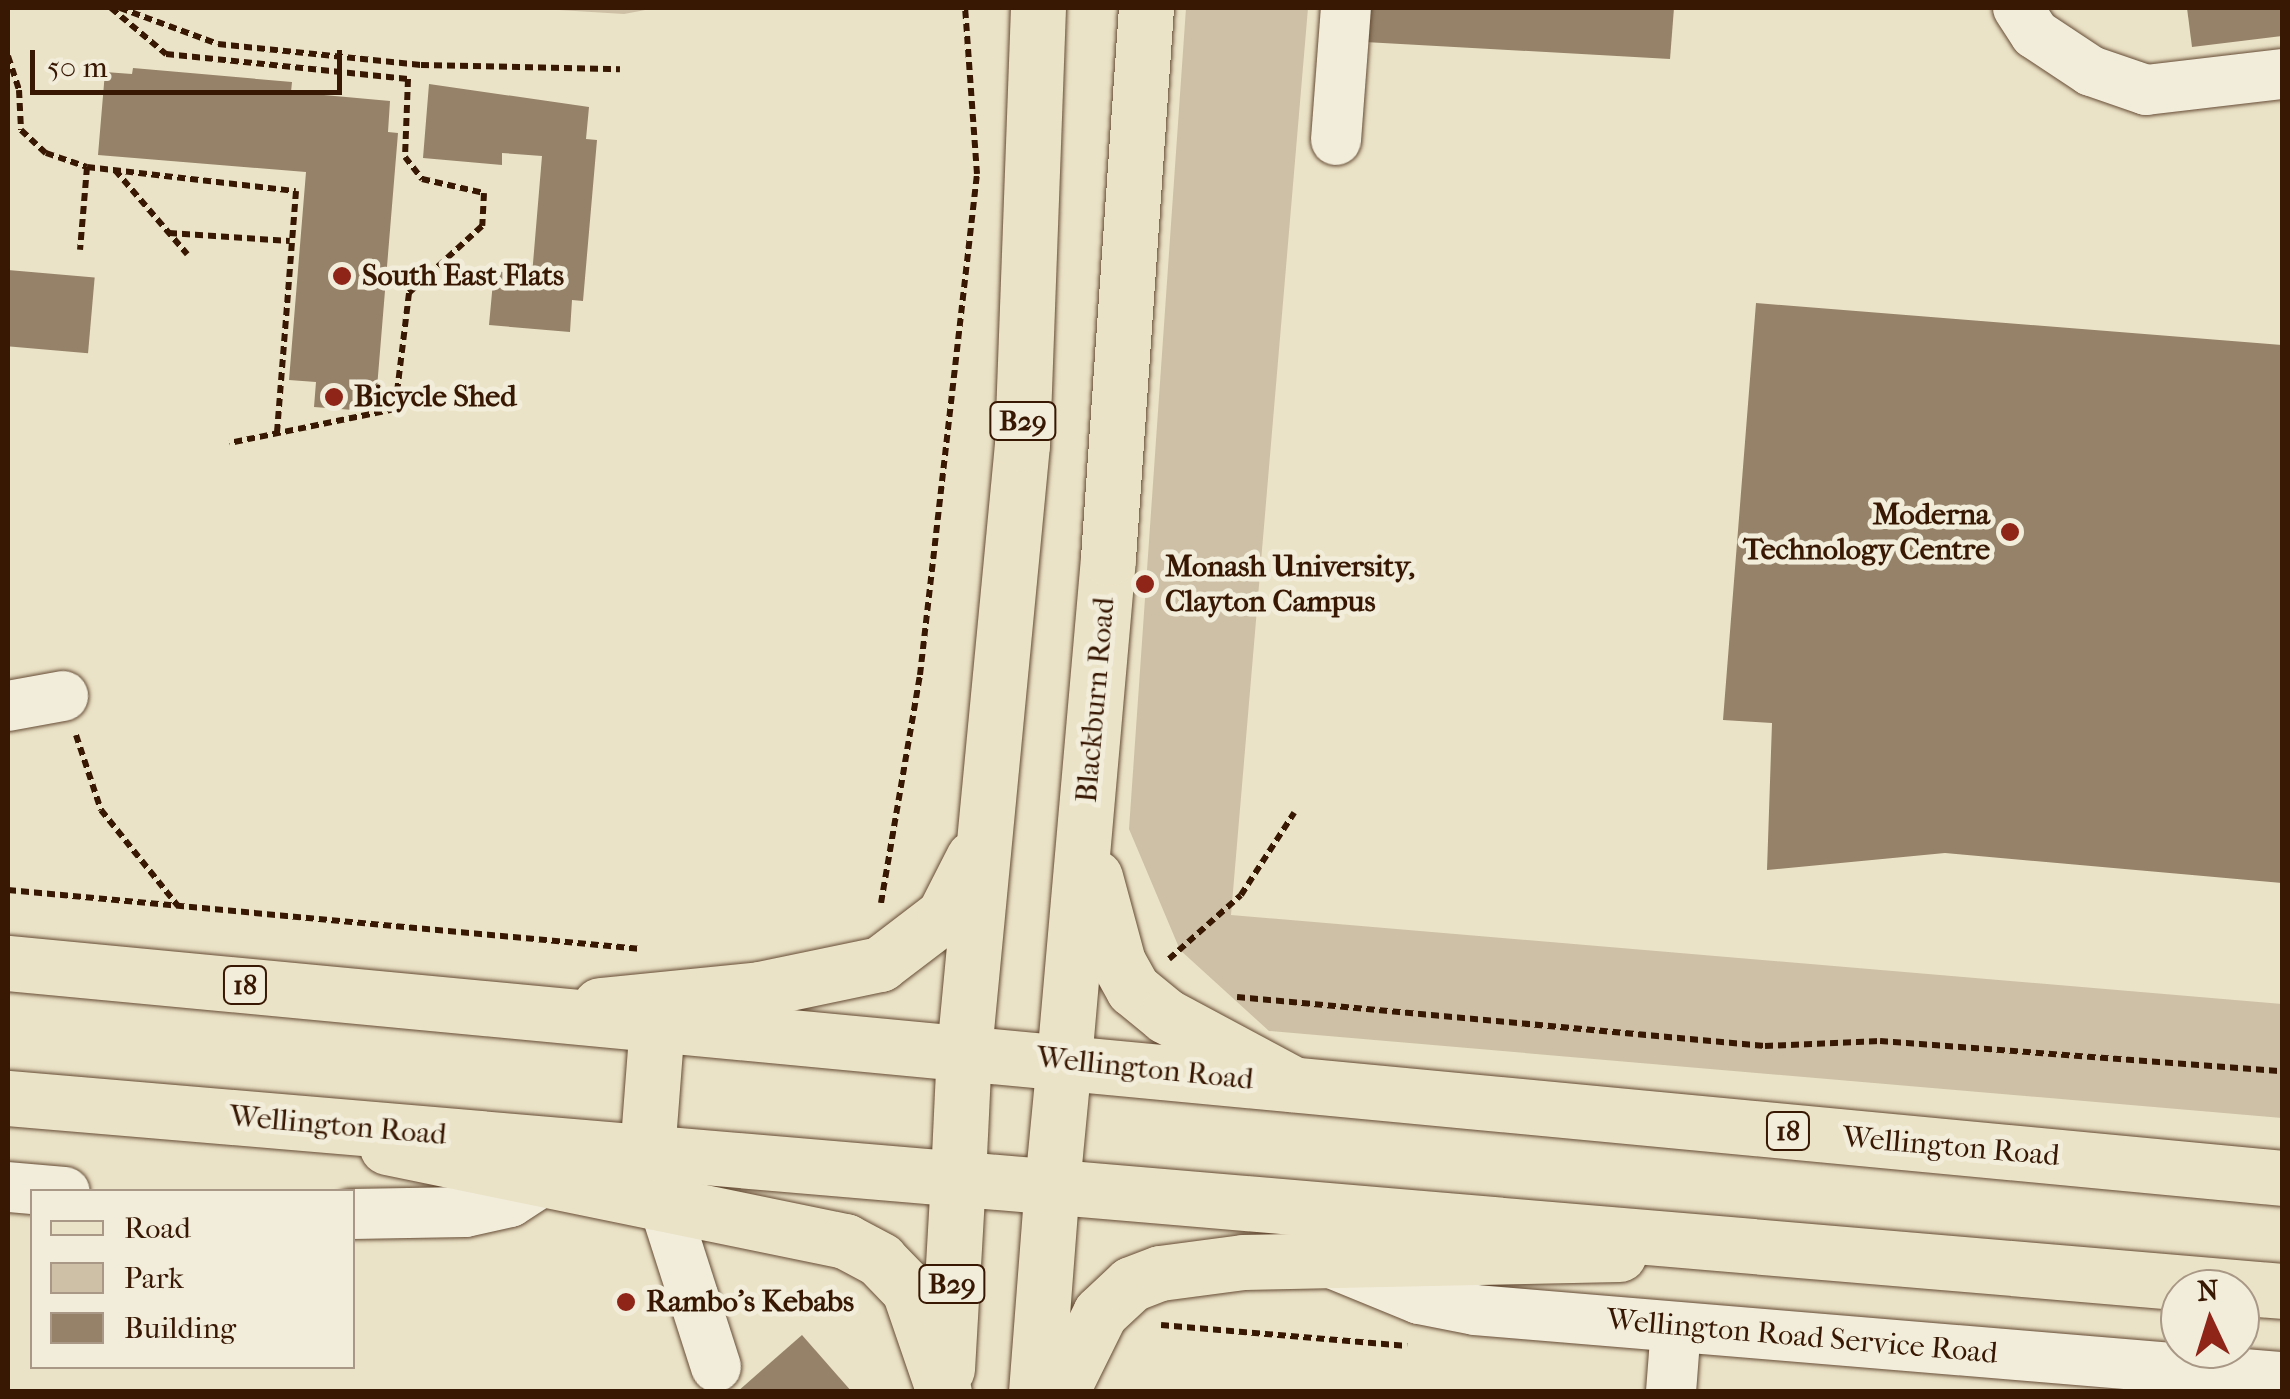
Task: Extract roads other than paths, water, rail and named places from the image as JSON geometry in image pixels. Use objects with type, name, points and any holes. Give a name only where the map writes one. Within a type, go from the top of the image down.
[{"type":"main road","name":"B29","points":[[945,1392],[964,1051],[1030,318],[1038,8]]},
{"type":"main road","name":"Blackburn Road","points":[[1036,1392],[1084,835],[1146,8]]},
{"type":"main road","points":[[664,1205],[648,1153],[658,991],[804,982],[902,953],[950,908],[982,833]]},
{"type":"main road","points":[[1084,835],[1128,983],[1166,1016],[1293,1084]]},
{"type":"main road","name":"Wellington Road","points":[[8,963],[482,1008],[658,991],[964,1051],[2282,1178]]},
{"type":"main road","name":"Wellington Road","points":[[8,1098],[274,1120],[559,1164],[648,1153],[2282,1291]]},
{"type":"main road","points":[[559,1164],[664,1205],[805,1229],[880,1260],[908,1290],[945,1392]]},
{"type":"main road","points":[[1178,1198],[1329,1262]]},
{"type":"main road","points":[[1060,1392],[1100,1312],[1132,1284],[1196,1265],[1784,1249]]},
{"type":"street","points":[[1336,140],[1346,8]]},
{"type":"street","points":[[2018,8],[2034,34],[2091,71],[2146,90],[2282,74]]},
{"type":"street","points":[[8,706],[63,696]]},
{"type":"street","points":[[355,1214],[465,1212],[510,1202],[559,1164]]},
{"type":"street","points":[[664,1205],[716,1366]]},
{"type":"street","name":"Wellington Road Service Road","points":[[1329,1262],[1444,1305],[2282,1378]]},
{"type":"street","points":[[1671,1392],[1676,1327]]},
{"type":"place","name":"South East Flats","points":[[342,276]]},
{"type":"place","name":"Bicycle Shed","points":[[334,397]]},
{"type":"place","name":"Moderna Technology Centre","points":[[2010,532]]},
{"type":"place","name":"Monash University, Clayton Campus","points":[[1145,584]]},
{"type":"place","name":"Rambo's Kebabs","points":[[626,1302]]}]
